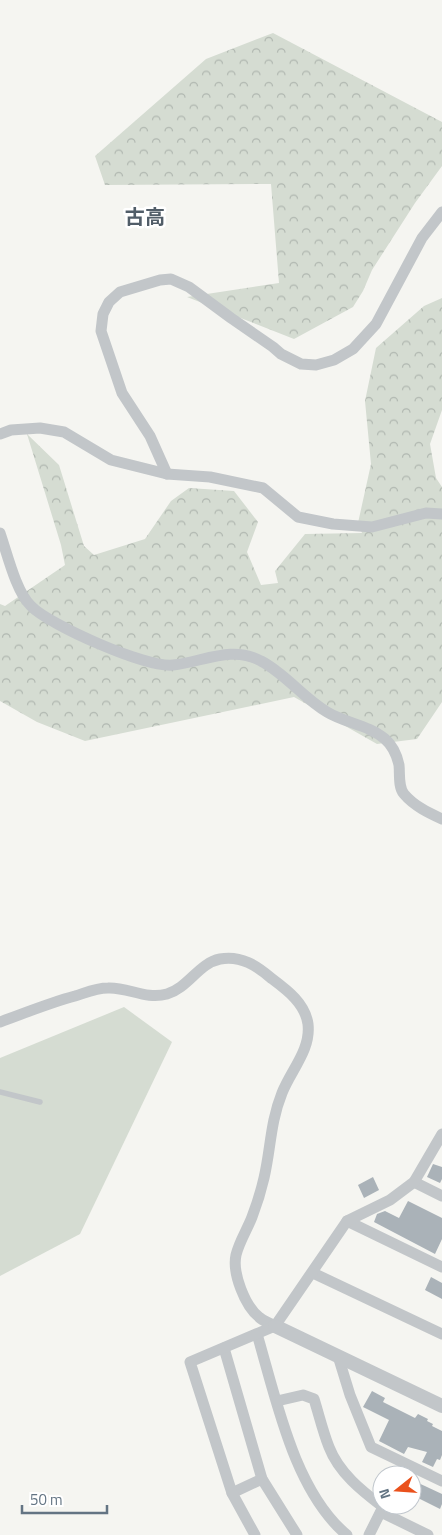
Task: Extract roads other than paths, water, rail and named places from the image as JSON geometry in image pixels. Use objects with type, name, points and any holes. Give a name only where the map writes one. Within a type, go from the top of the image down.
[{"type":"street","points":[[167,474],[150,436],[122,393],[101,332],[102,314],[109,302],[120,292],[160,280],[171,279],[189,287],[281,354],[301,364],[316,365],[334,360],[353,349],[376,324],[422,238],[442,212]]},
{"type":"street","points":[[0,434],[11,430],[40,428],[64,432],[111,460],[167,474],[210,477],[263,488],[298,517],[333,524],[372,526],[426,513],[442,514]]},
{"type":"street","points":[[0,534],[22,594],[31,607],[58,625],[125,655],[148,663],[171,666],[238,653],[259,660],[276,670],[325,711],[340,719],[360,725],[385,738],[392,747],[399,766],[399,777],[403,793],[420,808],[442,819]]},
{"type":"street","points":[[0,1022],[55,1002],[106,988],[115,988],[139,994],[168,994],[209,963],[228,958],[240,959],[259,968],[292,995],[300,1003],[307,1018],[308,1034],[306,1045],[277,1105],[272,1121],[264,1177],[252,1218],[240,1241],[235,1258],[244,1297],[258,1317],[442,1406]]},
{"type":"street","points":[[255,1535],[232,1493],[190,1362],[275,1326],[347,1221],[390,1200],[414,1182],[442,1134]]},
{"type":"street","points":[[414,1182],[442,1196]]},
{"type":"street","points":[[347,1221],[442,1267]]},
{"type":"street","points":[[313,1273],[442,1334]]},
{"type":"street","points":[[257,1334],[298,1464],[308,1486],[334,1524],[347,1535]]},
{"type":"street","points":[[224,1348],[262,1479],[297,1535]]},
{"type":"street","points":[[338,1356],[350,1395],[371,1448],[442,1481]]},
{"type":"street","points":[[277,1401],[303,1396],[314,1399],[330,1449],[346,1474],[372,1499]]},
{"type":"street","points":[[232,1493],[262,1479]]},
{"type":"street","points":[[369,1535],[379,1515]]},
{"type":"street","points":[[395,1515],[428,1535]]},
{"type":"lane","points":[[0,1092],[40,1102]]},
{"type":"district","name":"古高","points":[[145,217]]}]
